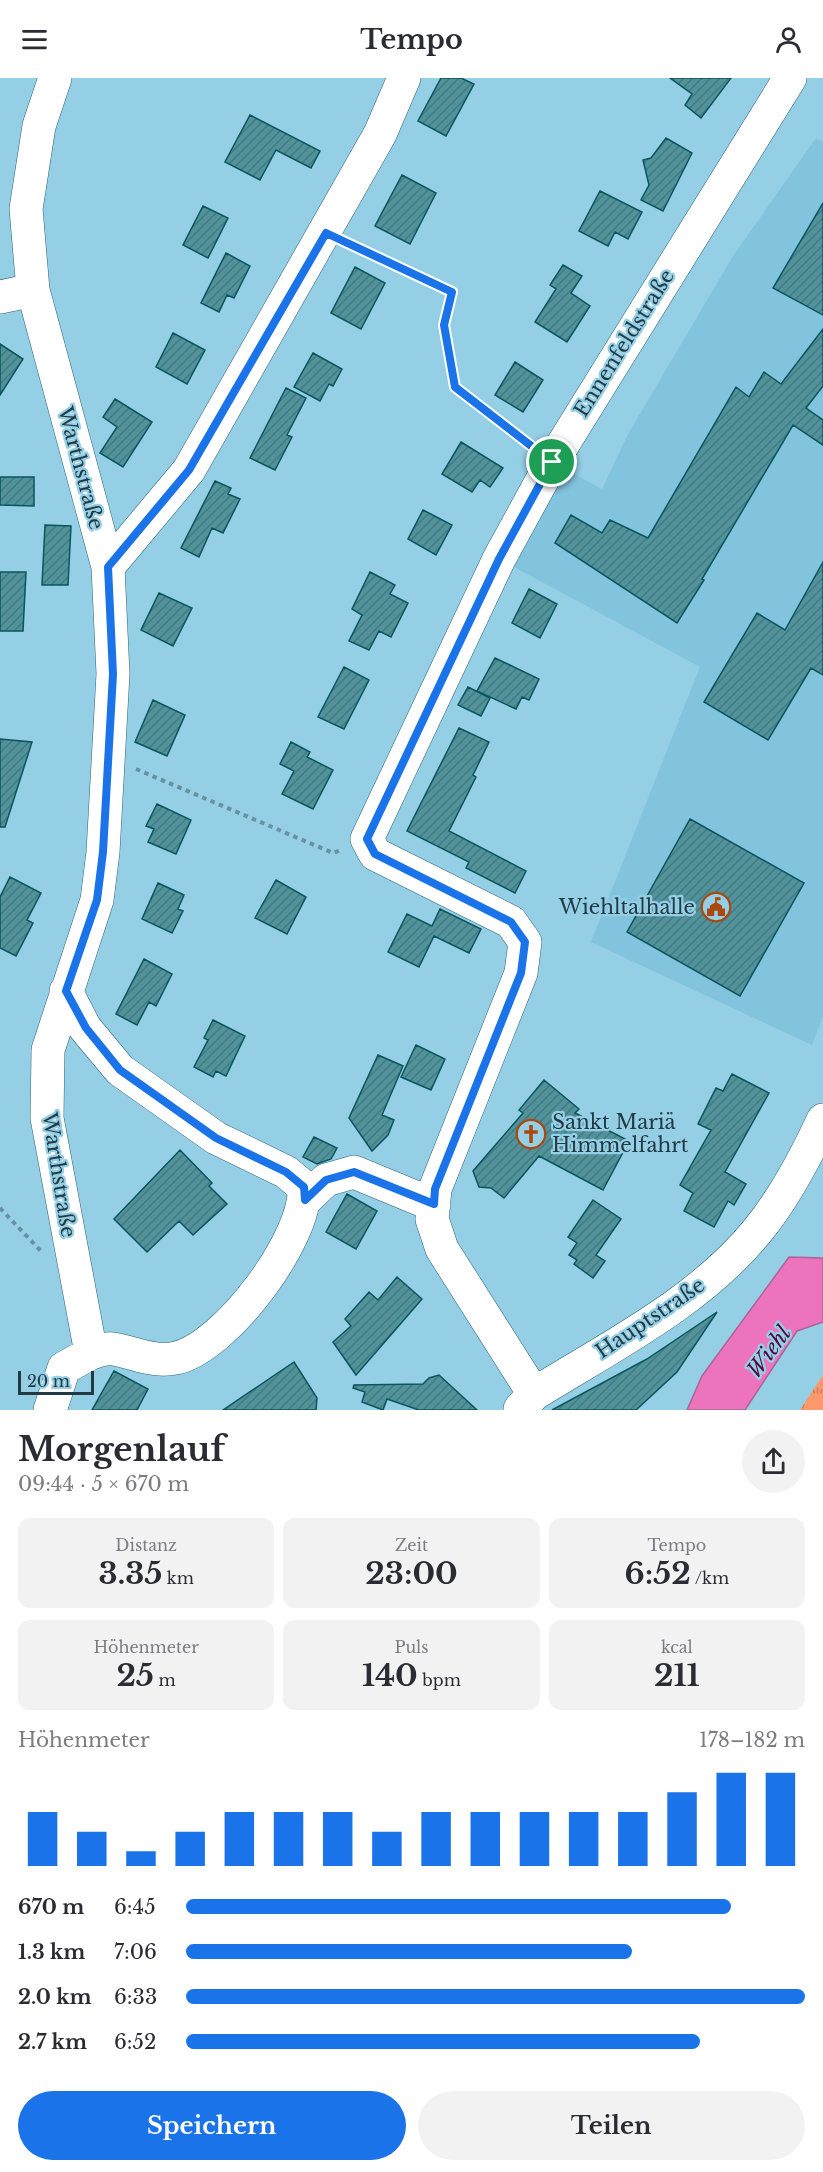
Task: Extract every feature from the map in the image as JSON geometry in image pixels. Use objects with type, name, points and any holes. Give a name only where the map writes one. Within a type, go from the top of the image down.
[{"type":"street","name":"Warthstraße","points":[[55,78],[39,126],[26,209],[33,290],[108,567],[113,674],[97,900],[48,1050],[47,1118],[91,1353]]},
{"type":"street","points":[[108,567],[189,470],[326,233],[380,134],[404,78]]},
{"type":"street","name":"Ennenfeldstraße","points":[[367,839],[499,559],[552,462],[790,78]]},
{"type":"street","points":[[0,297],[33,290]]},
{"type":"street","points":[[367,839],[375,854],[511,922],[525,942],[521,973],[435,1189],[432,1219],[442,1249],[527,1402]]},
{"type":"street","points":[[50,1410],[64,1368],[91,1353],[111,1348],[141,1357],[176,1358],[206,1344],[236,1318],[283,1253],[301,1218],[305,1200],[304,1187],[286,1172],[216,1138],[120,1070],[86,1028],[66,991]]},
{"type":"street","name":"Hauptstraße","points":[[527,1402],[665,1312],[714,1274],[758,1230],[800,1169],[823,1120]]},
{"type":"street","points":[[305,1200],[326,1180],[354,1172],[434,1204]]},
{"type":"path","points":[[326,233],[452,292],[444,325],[455,387],[552,462]]},
{"type":"path","points":[[108,756],[333,854],[367,839]]},
{"type":"path","points":[[0,1208],[57,1268],[75,1271]]},
{"type":"shaded area","points":[[816,138],[823,142],[823,1016],[812,1045],[591,942],[700,667],[499,559],[552,462],[602,489],[628,434],[733,256]]},
{"type":"green space","points":[[823,1375],[823,1410],[800,1410]]},
{"type":"water","name":"Wiehl","points":[[789,1257],[823,1258],[823,1322],[797,1331],[745,1410],[687,1410],[702,1376]]},
{"type":"building","points":[[441,78],[461,78],[474,84],[446,136],[418,121]]},
{"type":"building","points":[[670,78],[731,78],[701,118],[685,105],[692,94]]},
{"type":"building","points":[[250,115],[320,151],[311,168],[276,150],[260,180],[225,162]]},
{"type":"building","points":[[666,138],[692,153],[663,211],[641,200],[649,185],[643,160],[651,158]]},
{"type":"building","points":[[402,175],[436,193],[410,244],[375,226]]},
{"type":"building","points":[[600,191],[642,212],[628,239],[615,232],[608,246],[579,231]]},
{"type":"building","points":[[823,203],[823,315],[773,288]]},
{"type":"building","points":[[203,206],[228,218],[208,258],[183,245]]},
{"type":"building","points":[[226,253],[250,266],[234,298],[227,295],[219,312],[201,303]]},
{"type":"building","points":[[563,265],[582,276],[571,293],[590,306],[567,342],[535,322],[556,289],[550,285]]},
{"type":"building","points":[[355,267],[385,283],[361,329],[331,313]]},
{"type":"building","points":[[823,329],[823,386],[806,408],[823,420],[823,445],[793,425],[677,623],[555,543],[571,515],[602,533],[610,520],[648,538],[736,387],[749,397],[764,372],[781,384]]},
{"type":"building","points":[[173,333],[205,350],[187,384],[156,367]]},
{"type":"building","points":[[0,344],[23,359],[0,395]]},
{"type":"building","points":[[313,353],[342,369],[333,386],[329,384],[320,401],[294,387]]},
{"type":"building","points":[[515,362],[543,380],[523,412],[495,395]]},
{"type":"building","points":[[286,388],[306,398],[287,435],[292,437],[275,470],[250,458]]},
{"type":"building","points":[[115,399],[152,422],[123,467],[100,453],[117,427],[103,417]]},
{"type":"building","points":[[461,442],[503,468],[490,487],[480,480],[472,492],[442,474]]},
{"type":"building","points":[[0,477],[34,477],[34,506],[0,505]]},
{"type":"building","points":[[215,481],[231,488],[228,494],[240,499],[223,533],[212,528],[199,557],[181,548]]},
{"type":"building","points":[[423,510],[452,525],[436,555],[408,539]]},
{"type":"building","points":[[45,525],[71,526],[68,585],[42,585]]},
{"type":"building","points":[[823,562],[823,675],[811,668],[768,740],[704,702],[757,613],[785,630]]},
{"type":"building","points":[[0,572],[26,572],[23,631],[0,631]]},
{"type":"building","points":[[370,572],[395,585],[390,594],[408,603],[391,637],[379,631],[369,650],[349,641],[362,615],[352,609]]},
{"type":"building","points":[[529,589],[557,604],[540,638],[512,623]]},
{"type":"building","points":[[159,593],[192,608],[173,646],[141,630]]},
{"type":"building","points":[[495,658],[539,679],[529,700],[522,697],[516,709],[477,691]]},
{"type":"building","points":[[344,667],[369,680],[344,729],[318,717]]},
{"type":"building","points":[[468,687],[490,698],[481,716],[458,705]]},
{"type":"building","points":[[153,700],[185,715],[167,756],[135,742]]},
{"type":"building","points":[[459,728],[489,742],[473,775],[476,777],[449,831],[526,871],[515,893],[466,868],[469,862],[407,831]]},
{"type":"building","points":[[0,739],[32,742],[5,827],[0,827]]},
{"type":"building","points":[[291,742],[310,752],[307,757],[333,770],[313,809],[282,794],[294,771],[280,764]]},
{"type":"building","points":[[157,804],[191,820],[176,854],[148,842],[154,829],[146,826]]},
{"type":"building","name":"Wiehltalhalle","points":[[690,819],[804,883],[740,996],[627,932]]},
{"type":"building","points":[[10,877],[41,893],[27,920],[33,923],[16,956],[0,948],[0,897]]},
{"type":"building","points":[[276,880],[306,897],[287,934],[255,918]]},
{"type":"building","points":[[158,883],[184,895],[178,909],[183,911],[172,933],[142,919]]},
{"type":"building","points":[[440,909],[481,929],[469,953],[434,936],[419,967],[388,952],[407,914],[432,926]]},
{"type":"building","points":[[144,959],[172,974],[156,1006],[149,1002],[137,1025],[116,1014]]},
{"type":"building","points":[[213,1020],[245,1036],[226,1076],[216,1071],[213,1077],[194,1067],[208,1040],[204,1038]]},
{"type":"building","points":[[416,1045],[445,1059],[431,1090],[401,1077]]},
{"type":"building","points":[[378,1055],[403,1066],[382,1115],[394,1120],[388,1135],[372,1151],[349,1118]]},
{"type":"building","points":[[732,1074],[769,1093],[725,1172],[746,1184],[734,1205],[728,1201],[714,1227],[684,1211],[693,1193],[680,1185],[711,1130],[698,1124],[716,1088],[723,1091]]},
{"type":"building","points":[[544,1080],[579,1109],[575,1113],[629,1141],[603,1190],[539,1156],[504,1198],[491,1188],[479,1187],[473,1171],[523,1113],[519,1110]]},
{"type":"building","points":[[314,1137],[337,1148],[331,1159],[317,1164],[303,1157]]},
{"type":"building","points":[[180,1150],[212,1183],[209,1186],[227,1204],[193,1235],[179,1221],[147,1252],[114,1219]]},
{"type":"building","points":[[347,1194],[377,1211],[356,1249],[326,1232]]},
{"type":"building","points":[[593,1200],[621,1219],[596,1255],[605,1261],[593,1278],[574,1264],[577,1260],[569,1255],[577,1243],[568,1237]]},
{"type":"building","points":[[397,1277],[422,1299],[356,1375],[333,1342],[351,1326],[345,1319],[369,1292],[378,1300]]},
{"type":"building","points":[[717,1312],[677,1372],[636,1410],[552,1410],[647,1359]]},
{"type":"building","points":[[294,1362],[317,1398],[316,1410],[223,1410]]},
{"type":"building","points":[[114,1371],[148,1389],[137,1410],[92,1410]]},
{"type":"building","points":[[439,1375],[477,1410],[419,1410],[387,1399],[383,1410],[362,1402],[365,1392],[353,1388],[354,1385],[423,1384],[429,1378]]},
{"type":"place","name":"Wiehltalhalle","points":[[716,907]]},
{"type":"place","name":"Sankt Mariä Himmelfahrt","points":[[531,1134]]},
{"type":"route","points":[[326,233],[452,292],[444,325],[455,387],[552,462],[499,559],[367,839],[375,854],[511,922],[525,942],[521,973],[435,1189],[434,1204],[354,1172],[326,1180],[305,1200],[304,1187],[286,1172],[216,1138],[120,1070],[86,1028],[66,991],[97,900],[103,852],[113,674],[108,567],[189,470],[326,233]]}]
